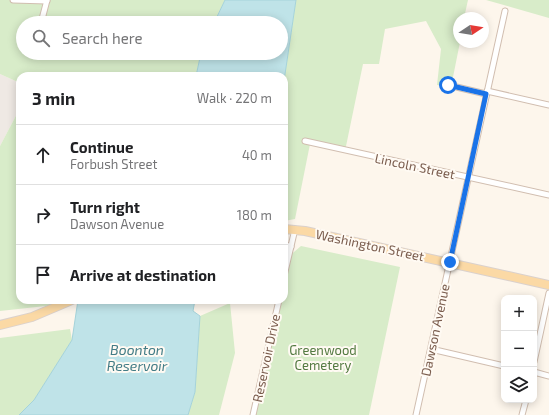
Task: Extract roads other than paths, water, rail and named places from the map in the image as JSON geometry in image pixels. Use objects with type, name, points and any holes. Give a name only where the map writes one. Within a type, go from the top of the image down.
[{"type":"main road","name":"Washington Street","points":[[288,229],[450,262],[549,285]]},
{"type":"main road","points":[[0,325],[22,320],[62,304]]},
{"type":"street","points":[[13,0],[47,0],[43,16]]},
{"type":"street","name":"Dawson Avenue","points":[[416,415],[505,11]]},
{"type":"street","points":[[448,85],[549,105]]},
{"type":"street","name":"Lincoln Street","points":[[305,141],[549,195]]},
{"type":"street","points":[[288,259],[294,229]]},
{"type":"street","points":[[537,348],[549,293]]},
{"type":"street","name":"Reservoir Drive","points":[[253,415],[278,304]]},
{"type":"street","points":[[431,349],[501,365]]},
{"type":"street","points":[[537,373],[549,376]]},
{"type":"street","points":[[522,415],[525,403]]},
{"type":"water","points":[[225,0],[296,0],[288,54],[288,16],[217,16]]},
{"type":"water","points":[[199,60],[287,60],[285,72],[197,72]]},
{"type":"water","name":"Boonton Reservoir","points":[[77,304],[194,304],[193,311],[200,316],[195,392],[188,415],[19,415],[34,400],[72,340]]},
{"type":"park label","name":"Greenwood Cemetery","points":[[323,358]]}]
